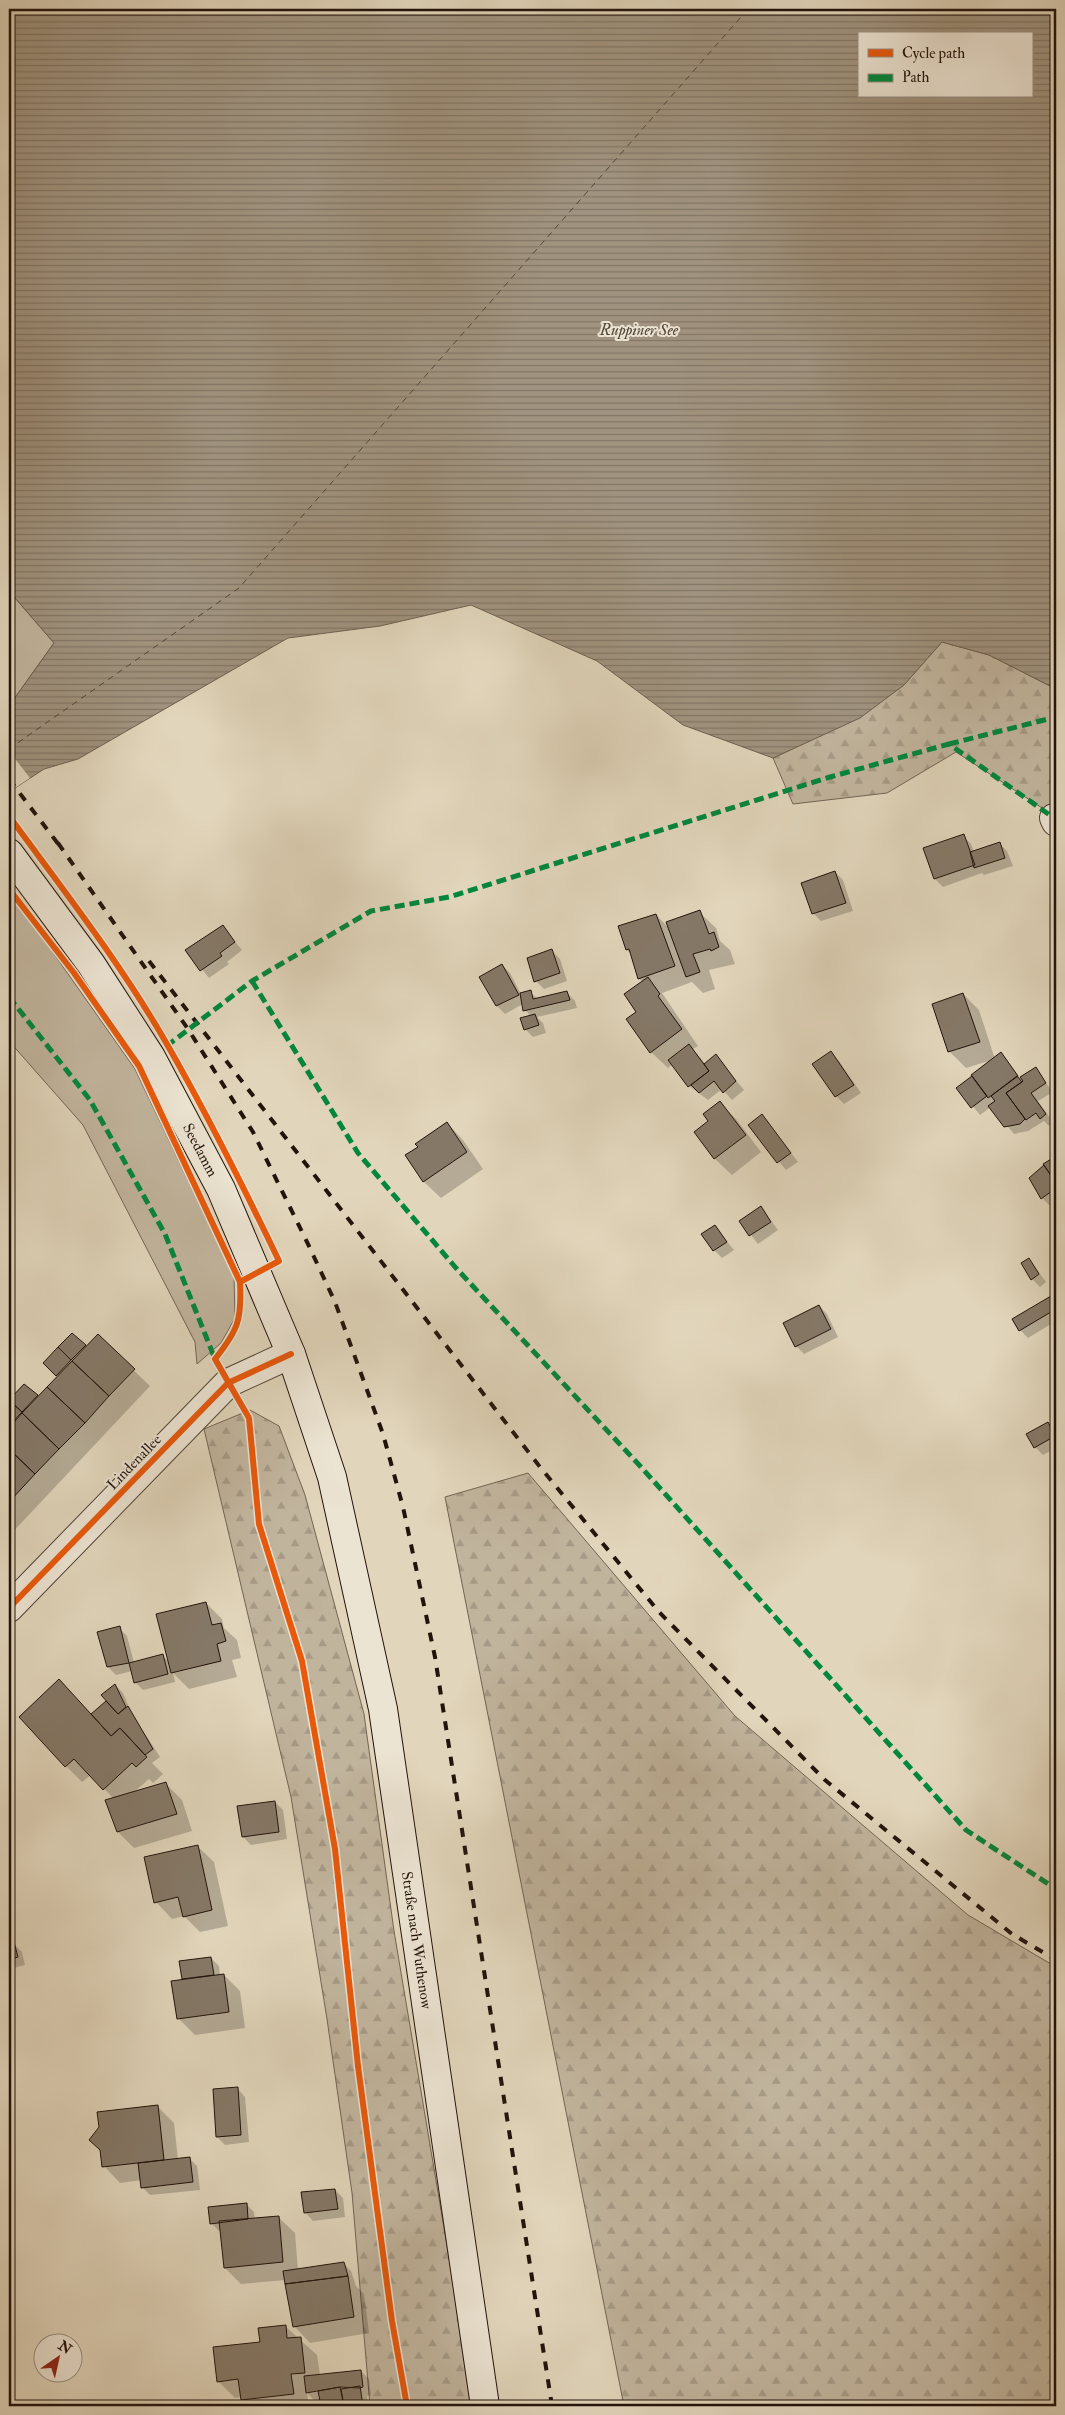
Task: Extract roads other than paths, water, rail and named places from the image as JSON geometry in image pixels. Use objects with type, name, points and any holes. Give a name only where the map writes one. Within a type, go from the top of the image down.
[{"type":"main road","name":"Seedamm","points":[[9,853],[91,964],[151,1057],[221,1189],[291,1354],[332,1477]]},
{"type":"main road","name":"Lindenallee","points":[[9,1608],[228,1382],[291,1354]]},
{"type":"main road","name":"Straße nach Wuthenow","points":[[332,1477],[383,1709],[485,2406]]},
{"type":"water","name":"Ruppiner See","points":[[9,9],[1056,9],[1056,689],[989,655],[942,642],[904,685],[860,718],[773,758],[683,725],[597,661],[471,605],[380,626],[288,638],[78,759],[44,769],[9,792],[9,706],[54,643],[9,591]]},
{"type":"railway","points":[[9,779],[62,849]]},
{"type":"railway","points":[[58,843],[188,1029],[253,1132],[335,1302],[383,1434],[403,1507],[435,1657],[552,2406]]},
{"type":"railway","points":[[149,961],[540,1467],[659,1612],[825,1780],[1012,1934],[1056,1960]]}]
